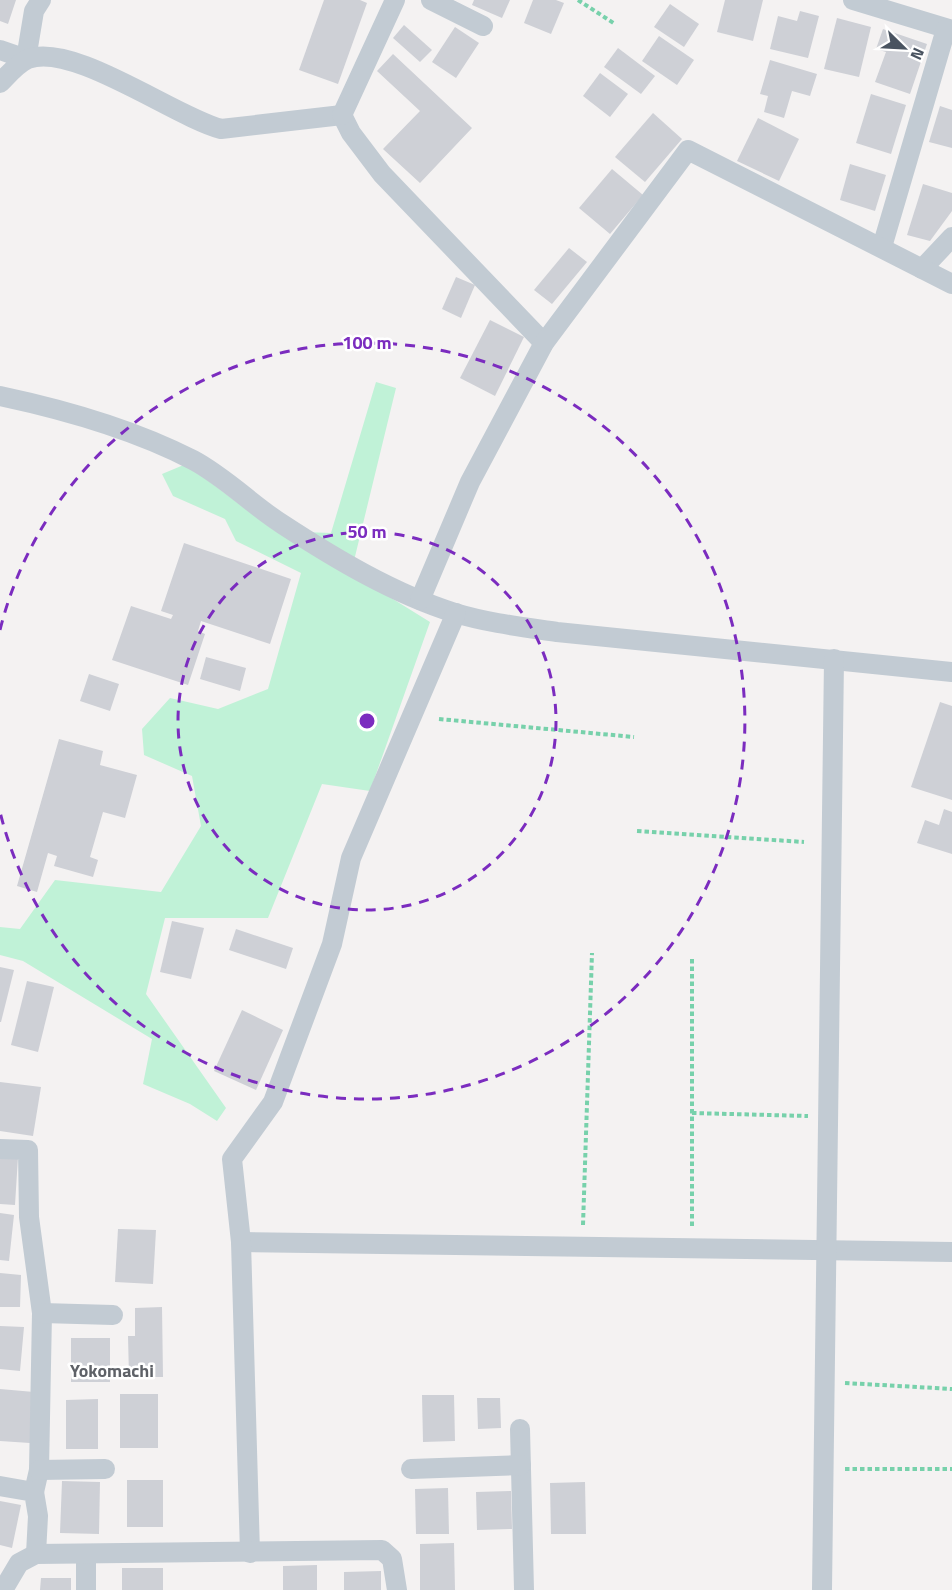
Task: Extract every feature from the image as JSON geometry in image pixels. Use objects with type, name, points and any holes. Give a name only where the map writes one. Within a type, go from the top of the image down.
[{"type":"street","points":[[26,59],[34,11],[41,0]]},
{"type":"street","points":[[342,115],[395,0]]},
{"type":"street","points":[[431,0],[483,26]]},
{"type":"street","points":[[853,0],[949,29],[882,247]]},
{"type":"street","points":[[0,50],[26,59]]},
{"type":"street","points":[[0,83],[26,59],[43,55],[63,58],[169,104],[207,125],[222,129],[342,115]]},
{"type":"street","points":[[342,115],[351,133],[382,174],[544,343]]},
{"type":"street","points":[[420,600],[470,482],[544,343],[688,150],[952,284]]},
{"type":"street","points":[[922,269],[952,237]]},
{"type":"street","points":[[0,396],[147,438],[186,457],[308,540],[420,600],[456,613],[494,623],[557,632],[952,672]]},
{"type":"street","points":[[250,1553],[241,1242],[232,1159],[273,1102],[332,944],[351,858],[456,613]]},
{"type":"street","points":[[822,1590],[834,659]]},
{"type":"street","points":[[0,1149],[28,1150],[29,1217],[42,1312],[39,1470],[34,1492],[38,1516],[36,1554]]},
{"type":"street","points":[[241,1242],[952,1252]]},
{"type":"street","points":[[42,1312],[113,1315]]},
{"type":"street","points":[[520,1429],[524,1590]]},
{"type":"street","points":[[411,1469],[521,1465]]},
{"type":"street","points":[[39,1470],[105,1469]]},
{"type":"street","points":[[0,1486],[34,1492]]},
{"type":"street","points":[[3,1590],[19,1563],[36,1554],[382,1550],[392,1559],[397,1590]]},
{"type":"street","points":[[86,1554],[86,1590]]},
{"type":"path","points":[[578,0],[615,24]]},
{"type":"path","points":[[439,719],[634,737]]},
{"type":"path","points":[[637,831],[804,842]]},
{"type":"path","points":[[582,1233],[592,953]]},
{"type":"path","points":[[692,957],[692,1236]]},
{"type":"path","points":[[692,1113],[809,1116]]},
{"type":"path","points":[[837,1383],[952,1389]]},
{"type":"path","points":[[835,1469],[952,1469]]},
{"type":"green space","points":[[376,382],[396,388],[351,573],[430,622],[370,791],[322,784],[268,918],[165,918],[146,994],[226,1108],[217,1121],[190,1104],[143,1084],[152,1039],[23,961],[0,955],[0,927],[20,929],[55,880],[161,892],[201,826],[192,776],[144,755],[142,729],[170,698],[218,709],[268,689],[301,573],[236,541],[225,519],[173,496],[162,474],[186,464],[275,531],[331,533]]},
{"type":"building","points":[[0,0],[16,0],[8,24],[0,21]]},
{"type":"building","points":[[324,0],[360,0],[367,3],[338,84],[299,70]]},
{"type":"building","points":[[474,0],[510,0],[502,18],[472,5]]},
{"type":"building","points":[[533,0],[556,0],[564,3],[551,34],[524,23]]},
{"type":"building","points":[[725,0],[763,0],[753,41],[717,32]]},
{"type":"building","points":[[670,4],[699,24],[684,47],[654,27]]},
{"type":"building","points":[[800,11],[819,16],[808,58],[770,49],[778,16],[797,21]]},
{"type":"building","points":[[837,18],[871,27],[859,77],[824,69]]},
{"type":"building","points":[[404,25],[432,50],[420,62],[393,38]]},
{"type":"building","points":[[455,27],[479,43],[456,78],[432,62]]},
{"type":"building","points":[[883,29],[927,44],[910,94],[875,82],[886,52],[876,49]]},
{"type":"building","points":[[659,36],[694,60],[677,85],[642,61]]},
{"type":"building","points":[[618,48],[655,76],[641,94],[604,67]]},
{"type":"building","points":[[393,54],[472,128],[420,183],[383,149],[420,111],[377,71]]},
{"type":"building","points":[[770,60],[817,74],[810,96],[792,91],[784,118],[764,112],[768,96],[760,94]]},
{"type":"building","points":[[600,73],[628,94],[610,117],[583,96]]},
{"type":"building","points":[[871,94],[906,105],[891,154],[856,143]]},
{"type":"building","points":[[940,106],[952,110],[952,148],[929,142]]},
{"type":"building","points":[[653,113],[682,139],[645,182],[615,157]]},
{"type":"building","points":[[758,118],[799,139],[779,181],[737,161]]},
{"type":"building","points":[[850,164],[886,175],[875,211],[840,200]]},
{"type":"building","points":[[612,169],[643,195],[610,234],[579,208]]},
{"type":"building","points":[[923,184],[952,193],[952,211],[930,241],[907,235]]},
{"type":"building","points":[[569,248],[587,262],[552,304],[534,290]]},
{"type":"building","points":[[456,277],[475,285],[461,318],[442,309]]},
{"type":"building","points":[[490,320],[524,337],[495,396],[460,378]]},
{"type":"building","points":[[184,543],[291,579],[270,644],[201,621],[198,631],[205,634],[188,685],[112,660],[131,606],[171,619],[173,615],[161,611]]},
{"type":"building","points":[[206,657],[246,668],[240,691],[200,679]]},
{"type":"building","points":[[89,674],[119,684],[110,711],[80,701]]},
{"type":"building","points":[[940,702],[952,706],[952,800],[911,787]]},
{"type":"building","points":[[59,739],[103,751],[100,765],[137,775],[125,818],[103,812],[90,857],[98,860],[93,877],[54,866],[57,856],[48,853],[37,892],[17,886]]},
{"type":"building","points":[[944,809],[952,812],[952,854],[917,843],[925,820],[939,825]]},
{"type":"building","points":[[172,921],[204,928],[191,979],[160,972]]},
{"type":"building","points":[[236,929],[293,948],[286,969],[229,950]]},
{"type":"building","points":[[0,967],[14,970],[1,1022],[0,1022]]},
{"type":"building","points":[[27,981],[54,987],[38,1052],[11,1045]]},
{"type":"building","points":[[242,1010],[283,1030],[256,1090],[214,1071]]},
{"type":"building","points":[[0,1082],[41,1087],[33,1136],[0,1131]]},
{"type":"building","points":[[0,1156],[18,1157],[15,1205],[0,1204]]},
{"type":"building","points":[[0,1213],[14,1215],[9,1261],[0,1260]]},
{"type":"building","points":[[118,1229],[156,1230],[153,1284],[115,1282]]},
{"type":"building","points":[[0,1273],[21,1275],[20,1307],[0,1307]]},
{"type":"building","points":[[162,1307],[163,1377],[129,1377],[128,1336],[135,1336],[135,1308]]},
{"type":"building","points":[[0,1326],[24,1327],[20,1371],[0,1369]]},
{"type":"building","points":[[71,1338],[110,1338],[110,1382],[71,1382]]},
{"type":"building","points":[[0,1389],[34,1392],[30,1443],[0,1441]]},
{"type":"building","points":[[120,1394],[158,1394],[158,1448],[120,1448]]},
{"type":"building","points":[[422,1395],[454,1395],[455,1441],[423,1442]]},
{"type":"building","points":[[477,1398],[500,1398],[501,1428],[478,1429]]},
{"type":"building","points":[[98,1399],[98,1449],[66,1449],[66,1400]]},
{"type":"building","points":[[127,1480],[163,1480],[163,1527],[127,1527]]},
{"type":"building","points":[[62,1481],[100,1482],[99,1534],[60,1533]]},
{"type":"building","points":[[585,1482],[586,1534],[551,1534],[550,1483]]},
{"type":"building","points":[[448,1488],[449,1534],[416,1534],[415,1489]]},
{"type":"building","points":[[511,1491],[512,1529],[477,1530],[476,1492]]},
{"type":"building","points":[[0,1501],[21,1505],[12,1548],[0,1545]]},
{"type":"building","points":[[454,1543],[455,1590],[420,1590],[420,1544]]},
{"type":"building","points":[[317,1565],[317,1590],[283,1590],[283,1566]]},
{"type":"building","points":[[122,1568],[163,1568],[163,1590],[122,1590]]},
{"type":"building","points":[[381,1571],[381,1590],[344,1590],[344,1572]]},
{"type":"building","points":[[41,1578],[71,1578],[71,1590],[40,1590]]},
{"type":"district","name":"Yokomachi","points":[[112,1371]]}]
